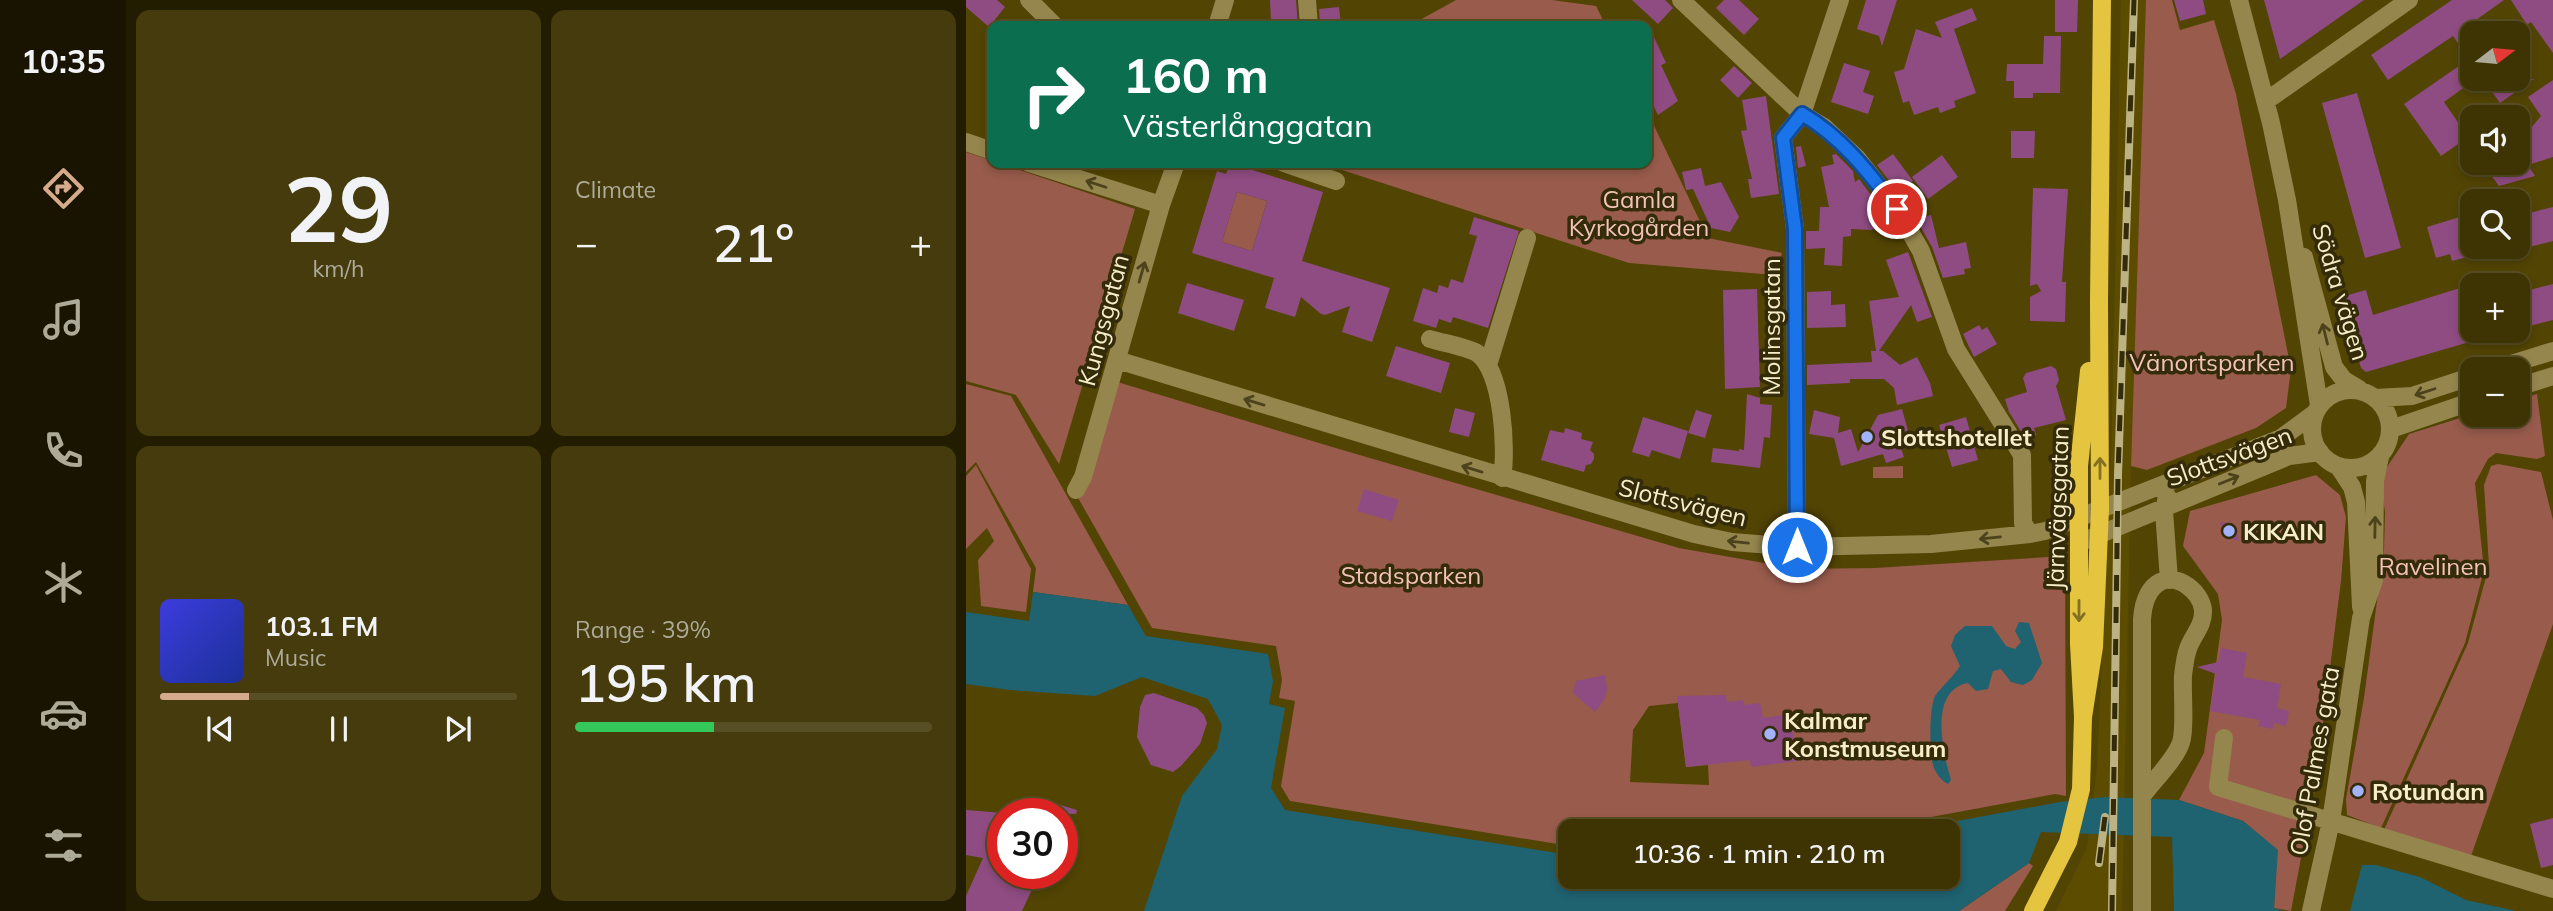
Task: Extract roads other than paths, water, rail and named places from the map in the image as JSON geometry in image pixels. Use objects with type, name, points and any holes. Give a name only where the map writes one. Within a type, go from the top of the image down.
[{"type":"main road","name":"Järnvägsgatan","points":[[2083,717],[2094,647],[2100,509],[2102,0]]},
{"type":"main road","name":"Järnvägsgatan","points":[[2033,911],[2068,842],[2081,789],[2083,717],[2079,645],[2080,466],[2099,302]]},
{"type":"street","points":[[1029,0],[1050,21]]},
{"type":"street","points":[[1307,0],[1309,21]]},
{"type":"street","points":[[1681,0],[1802,114],[1824,127],[1857,158],[1897,209],[1921,251],[1956,349],[2022,455],[2024,523],[2031,534]]},
{"type":"street","name":"Molinsgatan","points":[[1797,547],[1795,229],[1783,138],[1802,114],[1840,0]]},
{"type":"street","name":"Södra vägen","points":[[2239,0],[2266,101],[2287,200],[2334,367],[2344,380],[2359,389]]},
{"type":"street","points":[[2266,101],[2409,0]]},
{"type":"street","points":[[966,142],[987,149]]},
{"type":"street","points":[[1045,168],[1161,205]]},
{"type":"street","name":"Kungsgatan","points":[[1076,490],[1083,477],[1161,205],[1174,168]]},
{"type":"street","points":[[1305,168],[1330,174]]},
{"type":"street","name":"Södra vägen","points":[[2287,200],[2317,409]]},
{"type":"street","points":[[1488,365],[1527,238]]},
{"type":"street","points":[[1430,339],[1477,353],[1488,365],[1502,414],[1505,458],[1502,478]]},
{"type":"street","points":[[2530,358],[2553,351]]},
{"type":"street","name":"Slottsvägen","points":[[1117,360],[1694,534],[1732,542],[1797,547],[1931,544],[2045,531],[2281,438],[2317,409]]},
{"type":"street","points":[[2530,383],[2553,376]]},
{"type":"street","points":[[2376,398],[2412,396],[2460,380]]},
{"type":"street","points":[[2359,389],[2376,398],[2387,412],[2391,429],[2388,445],[2380,457],[2365,467],[2351,469],[2330,463],[2320,452],[2312,433],[2317,409],[2328,397],[2343,390],[2359,389]]},
{"type":"street","points":[[2391,429],[2460,405]]},
{"type":"street","name":"Slottsvägen","points":[[2079,543],[2289,456],[2320,452]]},
{"type":"street","name":"Olof Palmes gata","points":[[2311,911],[2331,821],[2361,618],[2374,580],[2375,481],[2380,457]]},
{"type":"street","name":"Olof Palmes gata","points":[[2339,467],[2352,487],[2356,502],[2361,618]]},
{"type":"street","points":[[2169,580],[2165,506],[2167,492],[2185,476]]},
{"type":"street","points":[[2142,796],[2182,744],[2183,676],[2188,648],[2200,629],[2203,610],[2197,595],[2185,583],[2169,580],[2159,583],[2143,604],[2142,796],[2142,911]]},
{"type":"street","points":[[2224,737],[2218,787],[2553,889]]},
{"type":"water","points":[[1033,592],[1128,605],[1146,636],[1268,654],[1273,681],[1269,704],[1285,708],[1271,788],[1285,810],[1558,853],[1558,889],[1960,889],[1960,820],[2060,802],[2105,797],[2179,800],[2243,821],[2278,850],[2274,908],[2283,911],[2174,911],[2172,837],[2041,832],[2029,863],[1959,911],[1144,911],[1182,796],[1217,749],[1222,725],[1208,699],[1142,677],[1095,696],[966,684],[966,612],[1029,621]]},
{"type":"water","points":[[2019,622],[2029,623],[2042,663],[2032,680],[2023,685],[2011,682],[2001,669],[1993,671],[1988,689],[1976,691],[1968,683],[1955,688],[1947,697],[1943,710],[1942,739],[1951,780],[1948,784],[1934,768],[1931,721],[1935,696],[1960,666],[1951,646],[1955,635],[1965,626],[1992,626],[2006,646],[2015,649],[2021,642],[2015,631]]},
{"type":"water","points":[[2362,865],[2376,865],[2420,877],[2466,900],[2516,911],[2350,911]]},
{"type":"railway","points":[[2112,911],[2118,475],[2134,0]]},
{"type":"railway","points":[[2099,863],[2105,817]]},
{"type":"place","name":"Slottshotellet","points":[[1867,437]]},
{"type":"place","name":"KIKAIN","points":[[2229,531]]},
{"type":"place","name":"Kalmar Konstmuseum","points":[[1770,734]]},
{"type":"place","name":"Rotundan","points":[[2358,791]]},
{"type":"park label","name":"Gamla Kyrkogården","points":[[1639,213]]},
{"type":"park label","name":"Vänortsparken","points":[[2212,362]]},
{"type":"park label","name":"Ravelinen","points":[[2433,566]]},
{"type":"park label","name":"Stadsparken","points":[[1411,575]]}]
